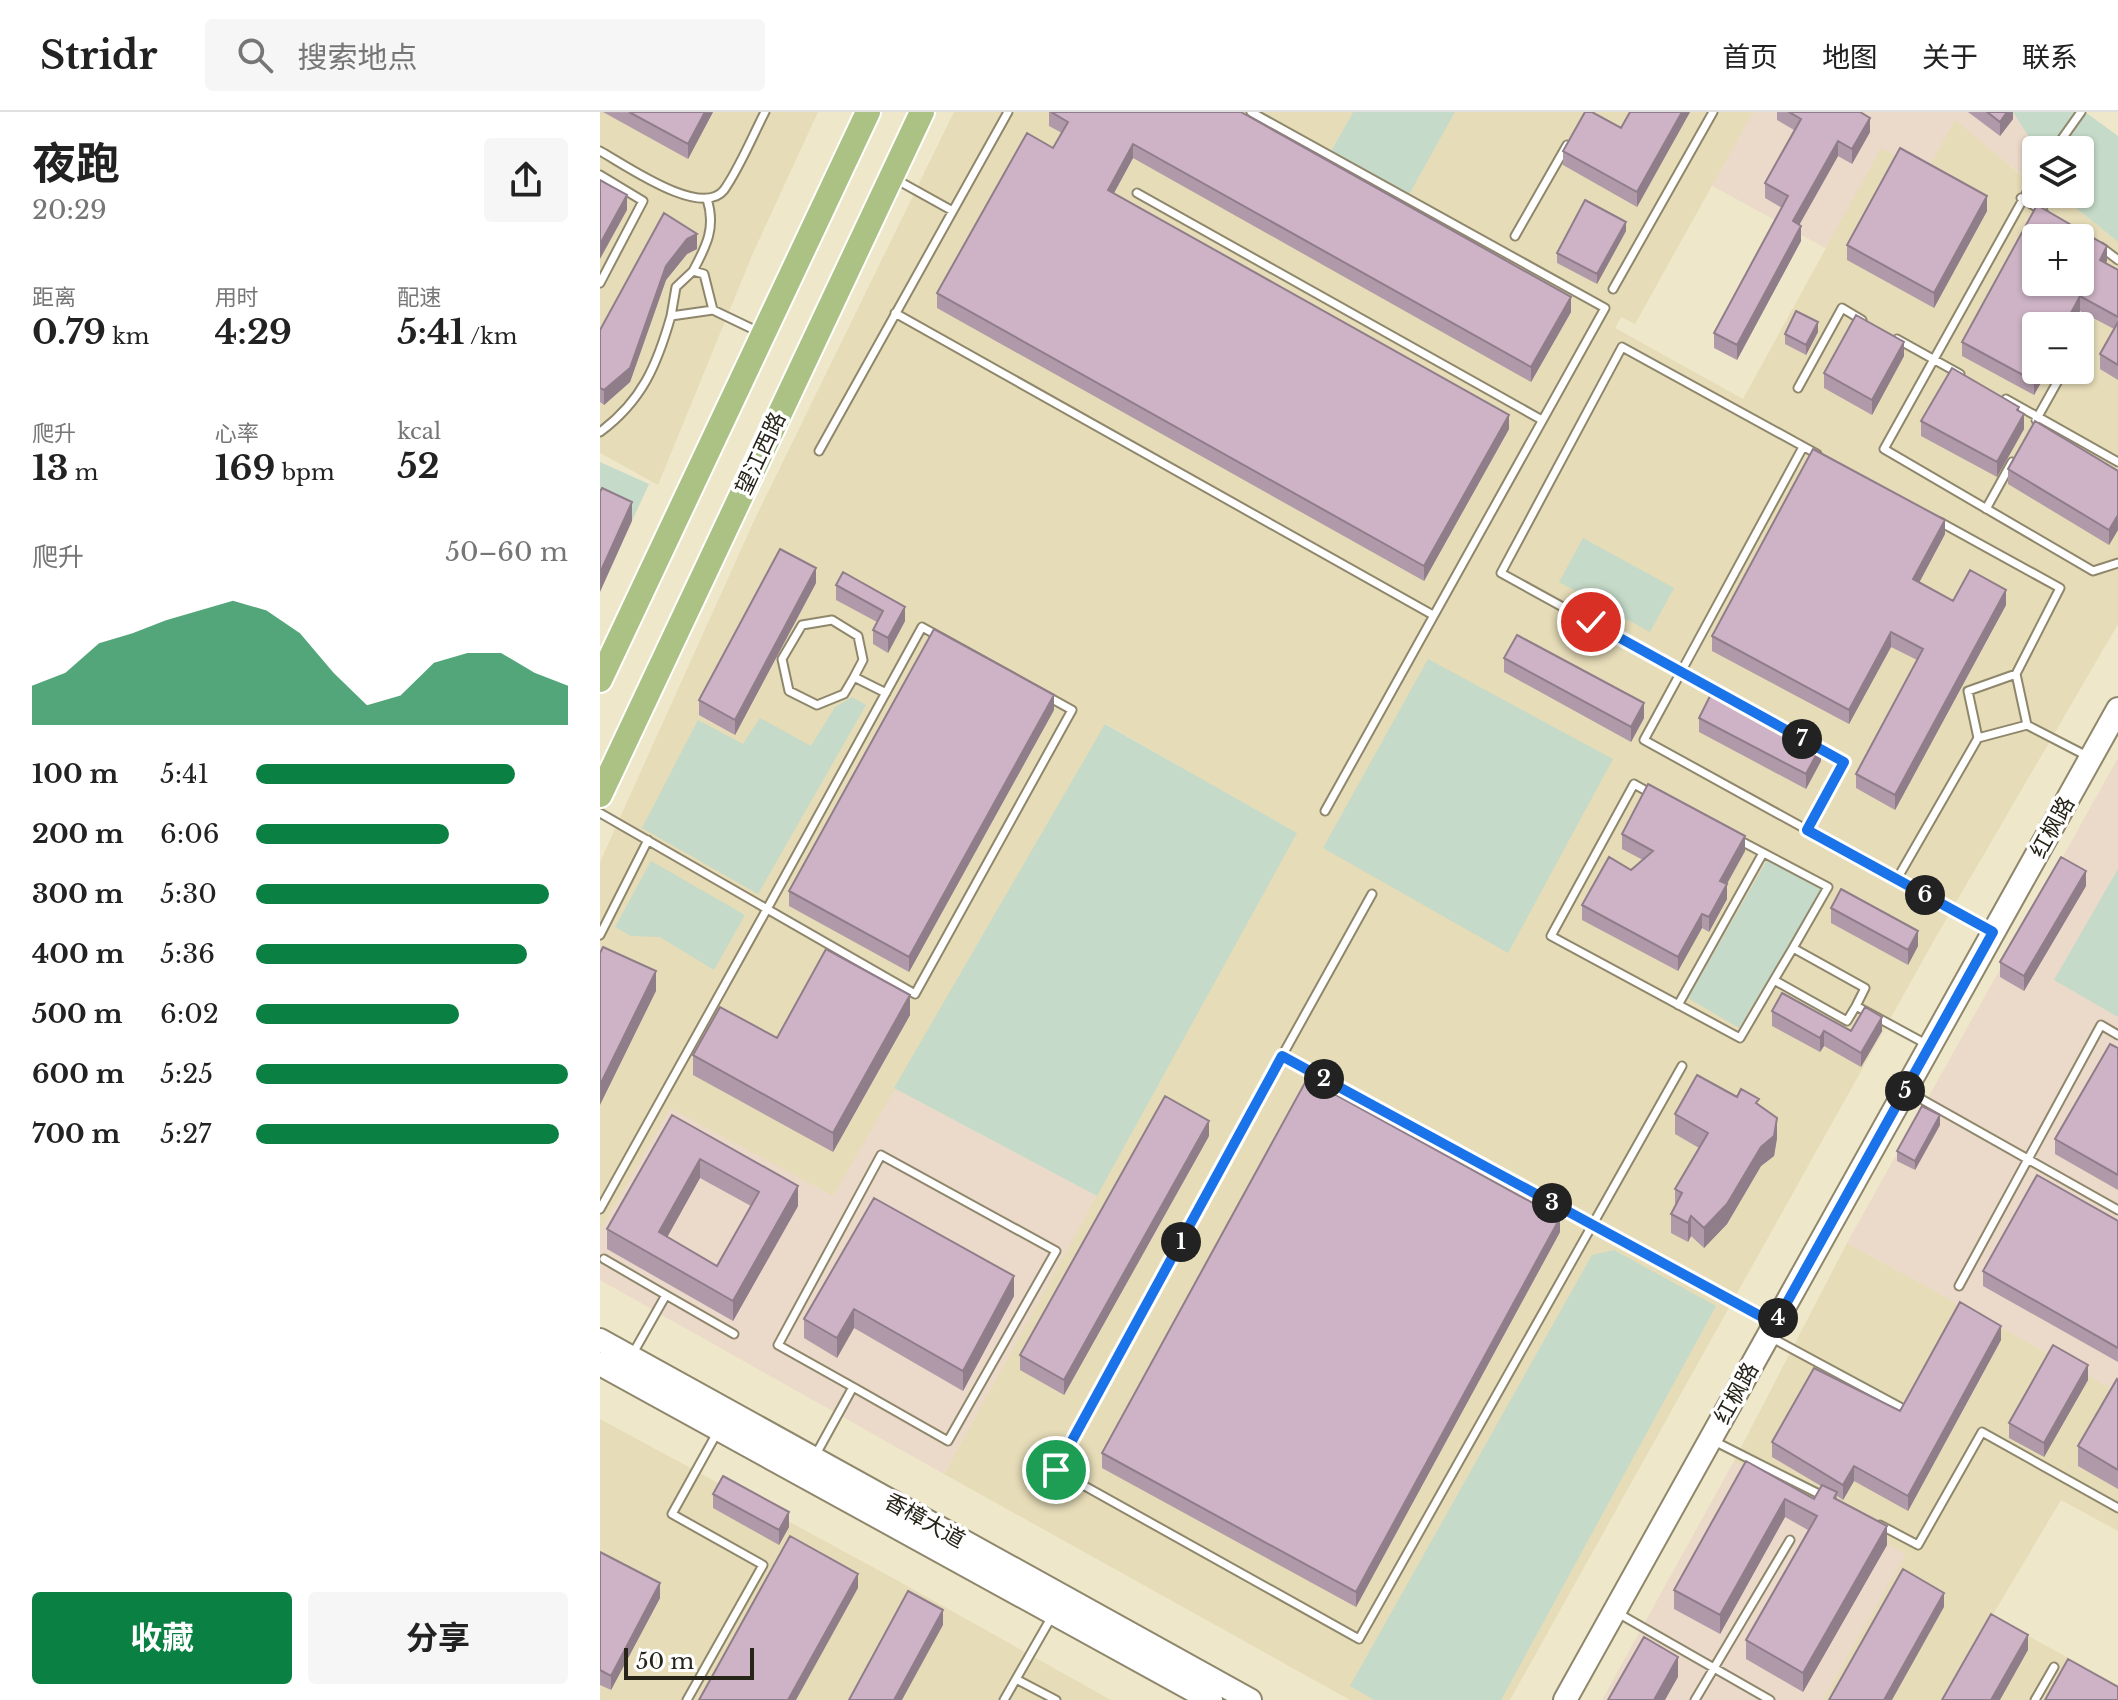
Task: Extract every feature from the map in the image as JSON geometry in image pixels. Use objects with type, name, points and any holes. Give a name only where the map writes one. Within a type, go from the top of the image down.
[{"type":"main road","points":[[600,680],[868,112]]},
{"type":"main road","name":"望江西路","points":[[600,795],[922,112]]},
{"type":"main road","name":"红枫路","points":[[1565,1700],[2118,709]]},
{"type":"main road","name":"香樟大道","points":[[600,1340],[1250,1700]]},
{"type":"main road","name":"香樟大道","points":[[600,1364],[1211,1700]]},
{"type":"lane","points":[[600,151],[686,198],[707,199],[722,192],[765,112]]},
{"type":"lane","points":[[819,451],[1008,112]]},
{"type":"lane","points":[[1251,112],[1605,308],[1325,811]]},
{"type":"lane","points":[[1613,289],[1713,112]]},
{"type":"lane","points":[[2064,136],[2081,112]]},
{"type":"lane","points":[[1515,236],[1570,140]]},
{"type":"lane","points":[[600,175],[643,201],[600,283]]},
{"type":"lane","points":[[891,177],[951,210]]},
{"type":"lane","points":[[1137,193],[1542,420]]},
{"type":"lane","points":[[2058,220],[2021,198],[1884,449],[2093,571],[2118,563]]},
{"type":"lane","points":[[600,432],[645,388],[656,368],[676,287],[693,271],[708,244],[713,218],[707,199]]},
{"type":"lane","points":[[2095,243],[2118,260]]},
{"type":"lane","points":[[693,271],[704,274],[713,310]]},
{"type":"lane","points":[[1798,388],[1842,308],[1868,323]]},
{"type":"lane","points":[[671,316],[713,310],[763,334]]},
{"type":"lane","points":[[895,313],[1433,615]]},
{"type":"lane","points":[[1894,337],[1972,381]]},
{"type":"lane","points":[[1735,702],[1501,573],[1622,347],[1830,462]]},
{"type":"lane","points":[[2030,430],[2056,384]]},
{"type":"lane","points":[[1998,395],[2118,462]]},
{"type":"lane","points":[[1803,447],[1644,740],[1993,932]]},
{"type":"lane","points":[[1986,509],[2016,456]]},
{"type":"lane","points":[[1925,514],[2060,588],[2016,674],[2027,725]]},
{"type":"lane","points":[[832,620],[858,636],[863,660],[854,677],[844,694],[817,705],[789,691],[782,659],[802,625],[832,620]]},
{"type":"lane","points":[[600,813],[648,840],[767,909],[915,994],[1072,710],[922,627],[767,909],[600,1209]]},
{"type":"lane","points":[[1897,879],[1978,738],[1968,691],[2016,674]]},
{"type":"lane","points":[[854,677],[886,693]]},
{"type":"lane","points":[[1978,738],[2027,725],[2091,758]]},
{"type":"lane","points":[[1803,740],[1844,762],[1807,830]]},
{"type":"lane","points":[[1659,798],[1634,784],[1551,936],[1740,1038],[1828,887],[1724,832]]},
{"type":"lane","points":[[600,935],[648,840]]},
{"type":"lane","points":[[1678,1005],[1763,853]]},
{"type":"lane","points":[[1372,894],[1056,1470],[1359,1639],[1682,1066]]},
{"type":"lane","points":[[1774,980],[1847,1021],[1856,1006],[1865,988],[1793,948]]},
{"type":"lane","points":[[1856,1006],[1930,1046]]},
{"type":"lane","points":[[1959,1286],[2101,1025],[2118,1035]]},
{"type":"lane","points":[[1282,1056],[1593,1225],[1902,1408]]},
{"type":"lane","points":[[1905,1090],[2118,1210]]},
{"type":"lane","points":[[881,1155],[1056,1251],[948,1441],[853,1387],[778,1345],[881,1155]]},
{"type":"lane","points":[[604,1259],[734,1334]]},
{"type":"lane","points":[[631,1357],[666,1295]]},
{"type":"lane","points":[[814,1458],[853,1387]]},
{"type":"lane","points":[[687,1700],[763,1565],[672,1514],[720,1429]]},
{"type":"lane","points":[[1876,1523],[1918,1545],[1982,1432],[2118,1508]]},
{"type":"lane","points":[[1710,1439],[1835,1502]]},
{"type":"lane","points":[[1695,1700],[1790,1540]]},
{"type":"lane","points":[[1615,1611],[1770,1700]]},
{"type":"lane","points":[[1004,1700],[1054,1612]]},
{"type":"lane","points":[[2035,1700],[2054,1667]]},
{"type":"lane","points":[[1016,1679],[1056,1700]]},
{"type":"shaded area","points":[[600,112],[818,112],[753,253],[658,485],[600,453]]},
{"type":"shaded area","points":[[954,112],[1353,112],[1329,155],[1406,198],[1455,112],[1753,112],[1635,324],[1621,317],[1615,328],[1743,399],[1881,148],[1926,172],[1955,120],[2022,176],[2022,208],[2076,208],[2118,242],[2118,624],[1937,935],[1510,1700],[1350,1700],[944,1474],[1296,833],[1106,724],[833,1196],[670,1108],[600,1231],[600,862],[753,523]]},
{"type":"shaded area","points":[[1753,112],[2013,112],[2028,136],[2022,136],[2022,175],[1955,121],[1926,172],[1881,149],[1827,249],[1711,185]]},
{"type":"shaded area","points":[[2118,758],[2118,1392],[1847,1243]]},
{"type":"shaded area","points":[[894,1088],[1097,1196],[944,1474],[600,1280],[600,1231],[670,1107],[833,1196]]},
{"type":"shaded area","points":[[1847,1243],[2118,1392],[2118,1531],[2061,1500],[1992,1616],[2118,1685],[2118,1700],[1823,1700],[1906,1554],[1734,1461]]},
{"type":"shaded area","points":[[600,1419],[891,1577],[1111,1700],[600,1700]]},
{"type":"shaded area","points":[[1734,1461],[1907,1554],[1823,1700],[1602,1700]]},
{"type":"green space","points":[[1353,112],[1455,112],[1407,198],[1329,155]]},
{"type":"green space","points":[[2013,112],[2085,112],[2118,136],[2118,242],[2076,208],[2094,208],[2094,136],[2028,136]]},
{"type":"green space","points":[[600,462],[649,484],[632,521],[600,507]]},
{"type":"green space","points":[[1583,538],[1674,588],[1650,632],[1559,582]]},
{"type":"green space","points":[[1428,659],[1613,759],[1508,953],[1323,848]]},
{"type":"green space","points":[[852,697],[866,705],[758,894],[642,828],[698,720],[743,744],[760,718],[811,746],[835,707]]},
{"type":"green space","points":[[1105,724],[1297,833],[1097,1196],[894,1088]]},
{"type":"green space","points":[[1767,860],[1822,889],[1739,1028],[1688,998]]},
{"type":"green space","points":[[651,861],[745,915],[714,970],[660,937],[631,936],[615,927]]},
{"type":"green space","points":[[2118,869],[2118,1017],[2054,980]]},
{"type":"green space","points":[[1614,1250],[1716,1306],[1501,1700],[1374,1700],[1350,1686],[1592,1255]]},
{"type":"building","points":[[629,112],[705,112],[688,144]]},
{"type":"building","points":[[1051,112],[1241,112],[1571,297],[1531,367],[1133,144],[1108,190],[1509,415],[1424,566],[937,293],[1027,133],[1053,148],[1068,122]]},
{"type":"building","points":[[1585,112],[1592,112],[1621,128],[1630,112],[1682,112],[1637,192],[1563,151]]},
{"type":"building","points":[[1789,112],[1860,112],[1870,118],[1852,149],[1838,141],[1793,221],[1801,226],[1737,345],[1714,333],[1788,196],[1765,183],[1801,119]]},
{"type":"building","points":[[1987,112],[2007,112],[2000,122]]},
{"type":"building","points":[[1900,148],[1987,196],[1934,293],[1847,245]]},
{"type":"building","points":[[600,180],[627,195],[600,244]]},
{"type":"building","points":[[1585,200],[1626,222],[1597,274],[1557,253]]},
{"type":"building","points":[[2035,208],[2042,208],[2069,224],[2027,224]]},
{"type":"building","points":[[664,213],[697,234],[687,239],[666,266],[630,368],[604,390],[600,388],[600,330]]},
{"type":"building","points":[[2022,232],[2022,296],[2080,296],[2071,312],[2022,312],[2022,374],[1962,342]]},
{"type":"building","points":[[2094,238],[2107,246],[2100,260],[2118,270],[2118,317],[2080,296],[2094,296]]},
{"type":"building","points":[[1796,311],[1818,322],[1806,345],[1785,334]]},
{"type":"building","points":[[1856,315],[1904,342],[1872,400],[1824,373]]},
{"type":"building","points":[[2118,322],[2118,365],[2100,354]]},
{"type":"building","points":[[1952,368],[2019,407],[2017,410],[2024,414],[1997,462],[1921,421]]},
{"type":"building","points":[[2035,421],[2118,471],[2118,515],[2109,530],[2008,469]]},
{"type":"building","points":[[1813,449],[1945,520],[1913,579],[1953,601],[1970,570],[2006,590],[1895,795],[1856,774],[1923,649],[1891,632],[1849,710],[1712,636]]},
{"type":"building","points":[[602,488],[632,502],[600,573],[600,492]]},
{"type":"building","points":[[780,549],[816,568],[735,720],[699,700]]},
{"type":"building","points":[[843,572],[905,607],[888,638],[873,630],[883,611],[836,585]]},
{"type":"building","points":[[934,629],[1054,695],[909,957],[789,891]]},
{"type":"building","points":[[1517,635],[1644,703],[1631,727],[1504,658]]},
{"type":"building","points":[[1713,690],[1821,746],[1806,774],[1699,718]]},
{"type":"building","points":[[1648,784],[1745,836],[1720,881],[1727,884],[1709,917],[1702,914],[1678,957],[1582,905],[1609,857],[1631,870],[1653,851],[1622,834]]},
{"type":"building","points":[[2061,857],[2086,871],[2024,976],[2000,962]]},
{"type":"building","points":[[1841,889],[1918,931],[1908,950],[1831,908]]},
{"type":"building","points":[[603,947],[656,971],[600,1085],[600,953]]},
{"type":"building","points":[[826,949],[910,995],[833,1133],[693,1055],[720,1007],[777,1038]]},
{"type":"building","points":[[1782,993],[1851,1031],[1865,1007],[1882,1017],[1861,1053],[1824,1031],[1820,1038],[1772,1011]]},
{"type":"building","points":[[2110,1044],[2118,1048],[2118,1175],[2055,1139]]},
{"type":"building","points":[[1697,1075],[1737,1097],[1741,1089],[1759,1099],[1756,1103],[1777,1118],[1774,1136],[1761,1147],[1727,1204],[1704,1228],[1691,1216],[1688,1223],[1671,1214],[1682,1193],[1675,1189],[1708,1133],[1675,1114]]},
{"type":"building","points":[[1307,1079],[1560,1218],[1356,1592],[1102,1453]]},
{"type":"building","points":[[1165,1096],[1209,1121],[1064,1380],[1020,1355]]},
{"type":"building","points":[[1922,1106],[1940,1115],[1915,1161],[1897,1151]]},
{"type":"building","points":[[672,1115],[798,1186],[733,1301],[607,1229]],"holes":[[[700,1159],[759,1192],[717,1266],[659,1232]]]},
{"type":"building","points":[[2037,1175],[2118,1221],[2118,1348],[1983,1271]]},
{"type":"building","points":[[874,1198],[1014,1276],[963,1371],[854,1309],[837,1338],[804,1319]]},
{"type":"building","points":[[1960,1302],[2001,1326],[1908,1496],[1854,1466],[1843,1485],[1772,1442],[1814,1368],[1900,1411]]},
{"type":"building","points":[[2053,1345],[2088,1365],[2044,1443],[2009,1423]]},
{"type":"building","points":[[2118,1380],[2118,1470],[2078,1446]]},
{"type":"building","points":[[1746,1461],[1814,1499],[1822,1485],[1837,1492],[1834,1498],[1887,1526],[1803,1673],[1746,1640],[1817,1516],[1785,1499],[1720,1615],[1674,1590]]},
{"type":"building","points":[[723,1476],[789,1512],[779,1530],[713,1494]]},
{"type":"building","points":[[790,1536],[858,1574],[788,1700],[699,1700]]},
{"type":"building","points":[[600,1552],[660,1583],[611,1676],[600,1670]]},
{"type":"building","points":[[1903,1569],[1944,1593],[1884,1700],[1829,1700]]},
{"type":"building","points":[[908,1591],[943,1610],[894,1700],[849,1700]]},
{"type":"building","points":[[1991,1614],[2028,1635],[1991,1700],[1942,1700]]},
{"type":"building","points":[[1644,1637],[1678,1657],[1654,1700],[1608,1700]]},
{"type":"building","points":[[2068,1659],[2118,1687],[2118,1700],[2045,1700]]},
{"type":"route","points":[[1056,1470],[1282,1056],[1775,1324],[1993,932],[1807,830],[1844,762],[1591,622]]}]
